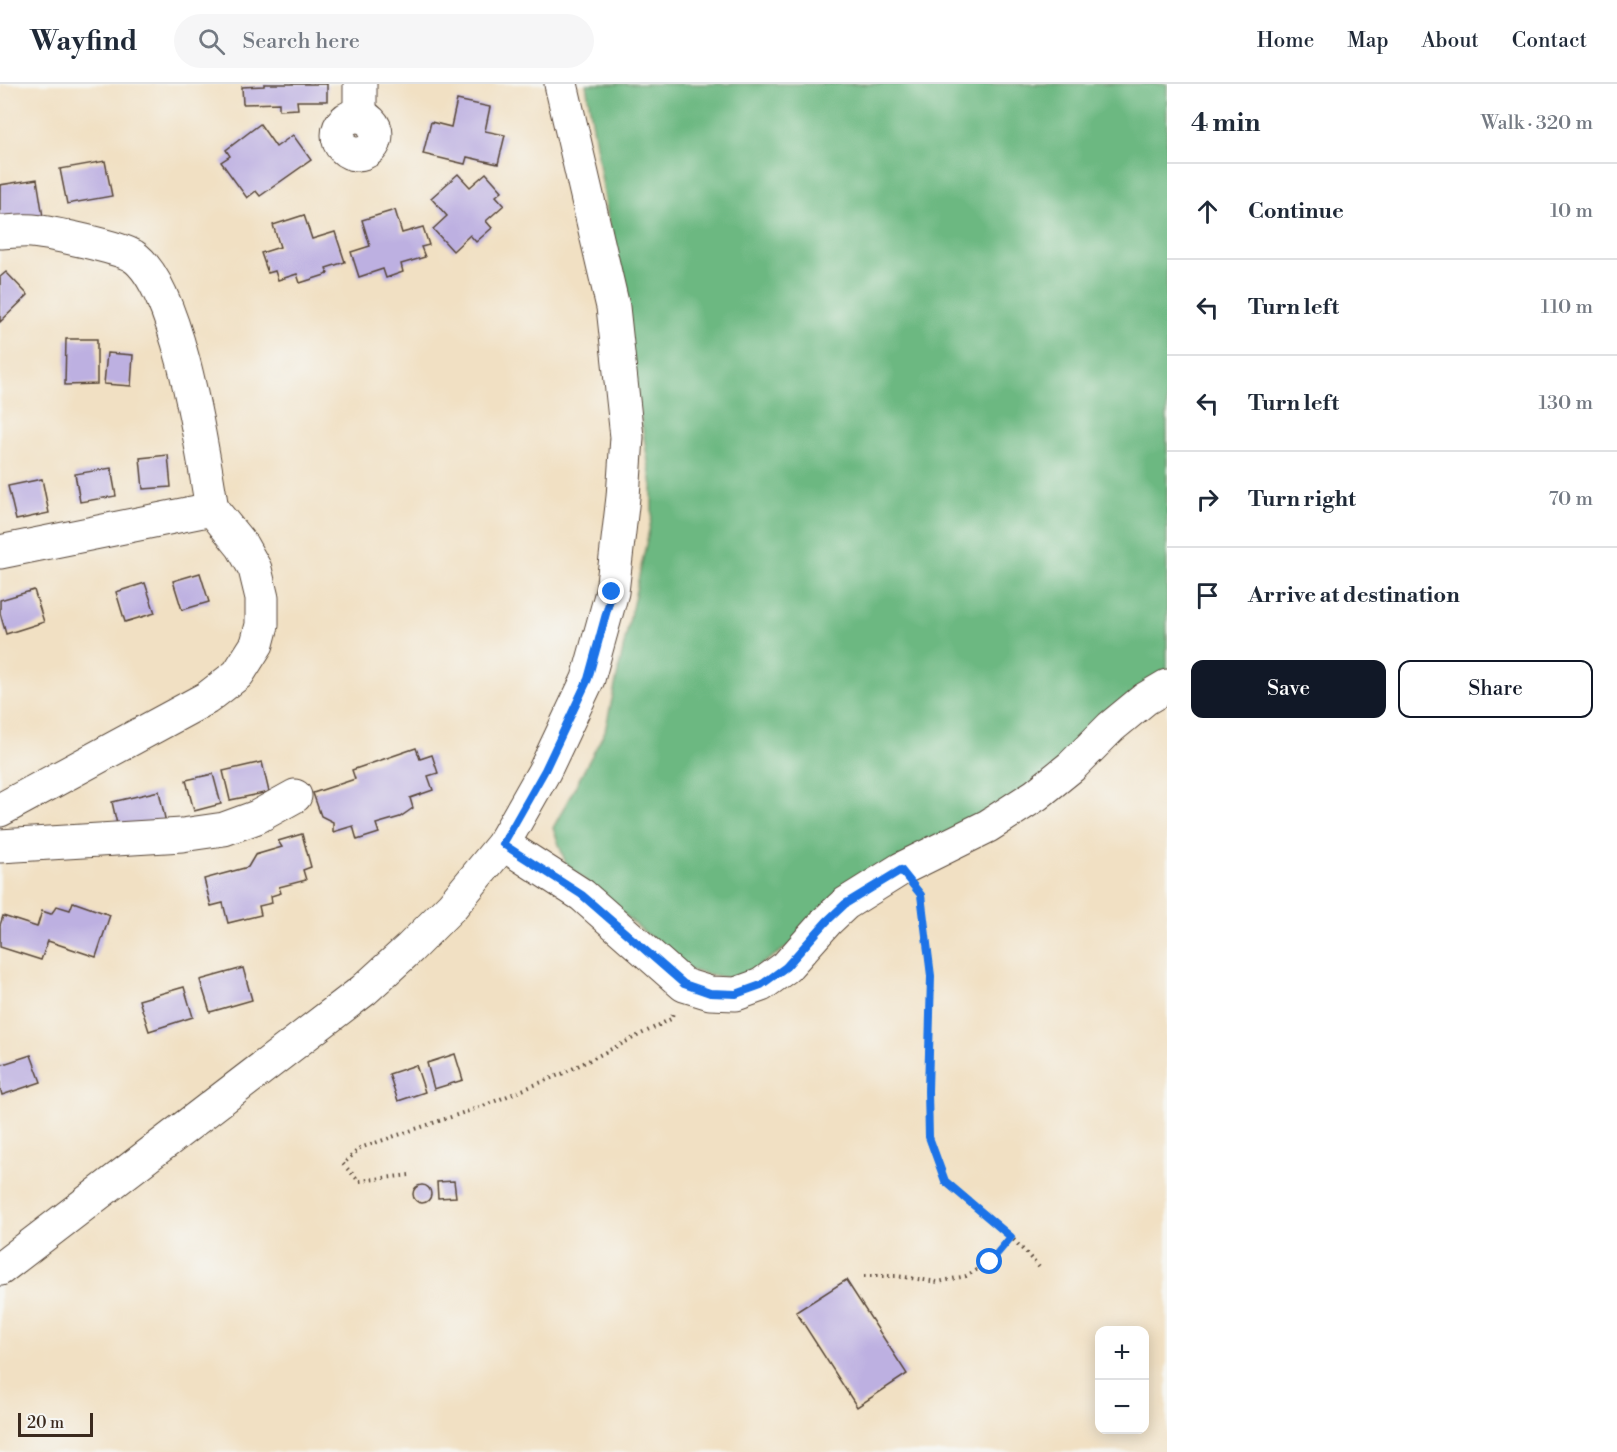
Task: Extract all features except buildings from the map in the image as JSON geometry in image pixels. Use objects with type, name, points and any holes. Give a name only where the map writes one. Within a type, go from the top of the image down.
[{"type":"street","points":[[360,84],[360,116]]},
{"type":"street","points":[[0,1269],[364,990],[410,948],[452,906],[503,844],[545,770],[588,679],[612,592],[627,437],[613,307],[561,84]]},
{"type":"street","points":[[0,232],[31,231],[113,248],[132,256],[146,268],[165,302],[195,404],[212,509],[242,546],[255,569],[262,598],[262,625],[257,644],[238,674],[207,698],[0,810]]},
{"type":"street","points":[[0,552],[212,509]]},
{"type":"street","points":[[503,844],[582,895],[684,984],[710,993],[736,994],[761,985],[786,967],[845,904],[901,870],[988,826],[1036,795],[1072,766],[1111,727],[1145,699],[1167,686]]},
{"type":"street","points":[[0,846],[170,836],[224,829],[257,817],[295,796]]},
{"type":"path","points":[[901,870],[921,895],[931,976],[929,1137],[945,1181],[1011,1237],[1039,1267]]},
{"type":"path","points":[[409,1175],[359,1181],[343,1164],[360,1148],[483,1106],[564,1073],[671,1019],[684,984]]},
{"type":"path","points":[[864,1276],[897,1276],[938,1282],[966,1276],[990,1262],[1011,1237]]},
{"type":"green space","points":[[586,84],[1167,84],[1167,693],[738,980],[688,970],[566,864],[553,828],[605,731],[652,517],[652,486]]},
{"type":"route","points":[[612,592],[588,679],[545,770],[503,844],[582,895],[684,984],[710,993],[736,994],[761,985],[786,967],[845,904],[901,870],[921,895],[931,976],[929,1137],[945,1181],[1011,1237],[990,1262]]}]
